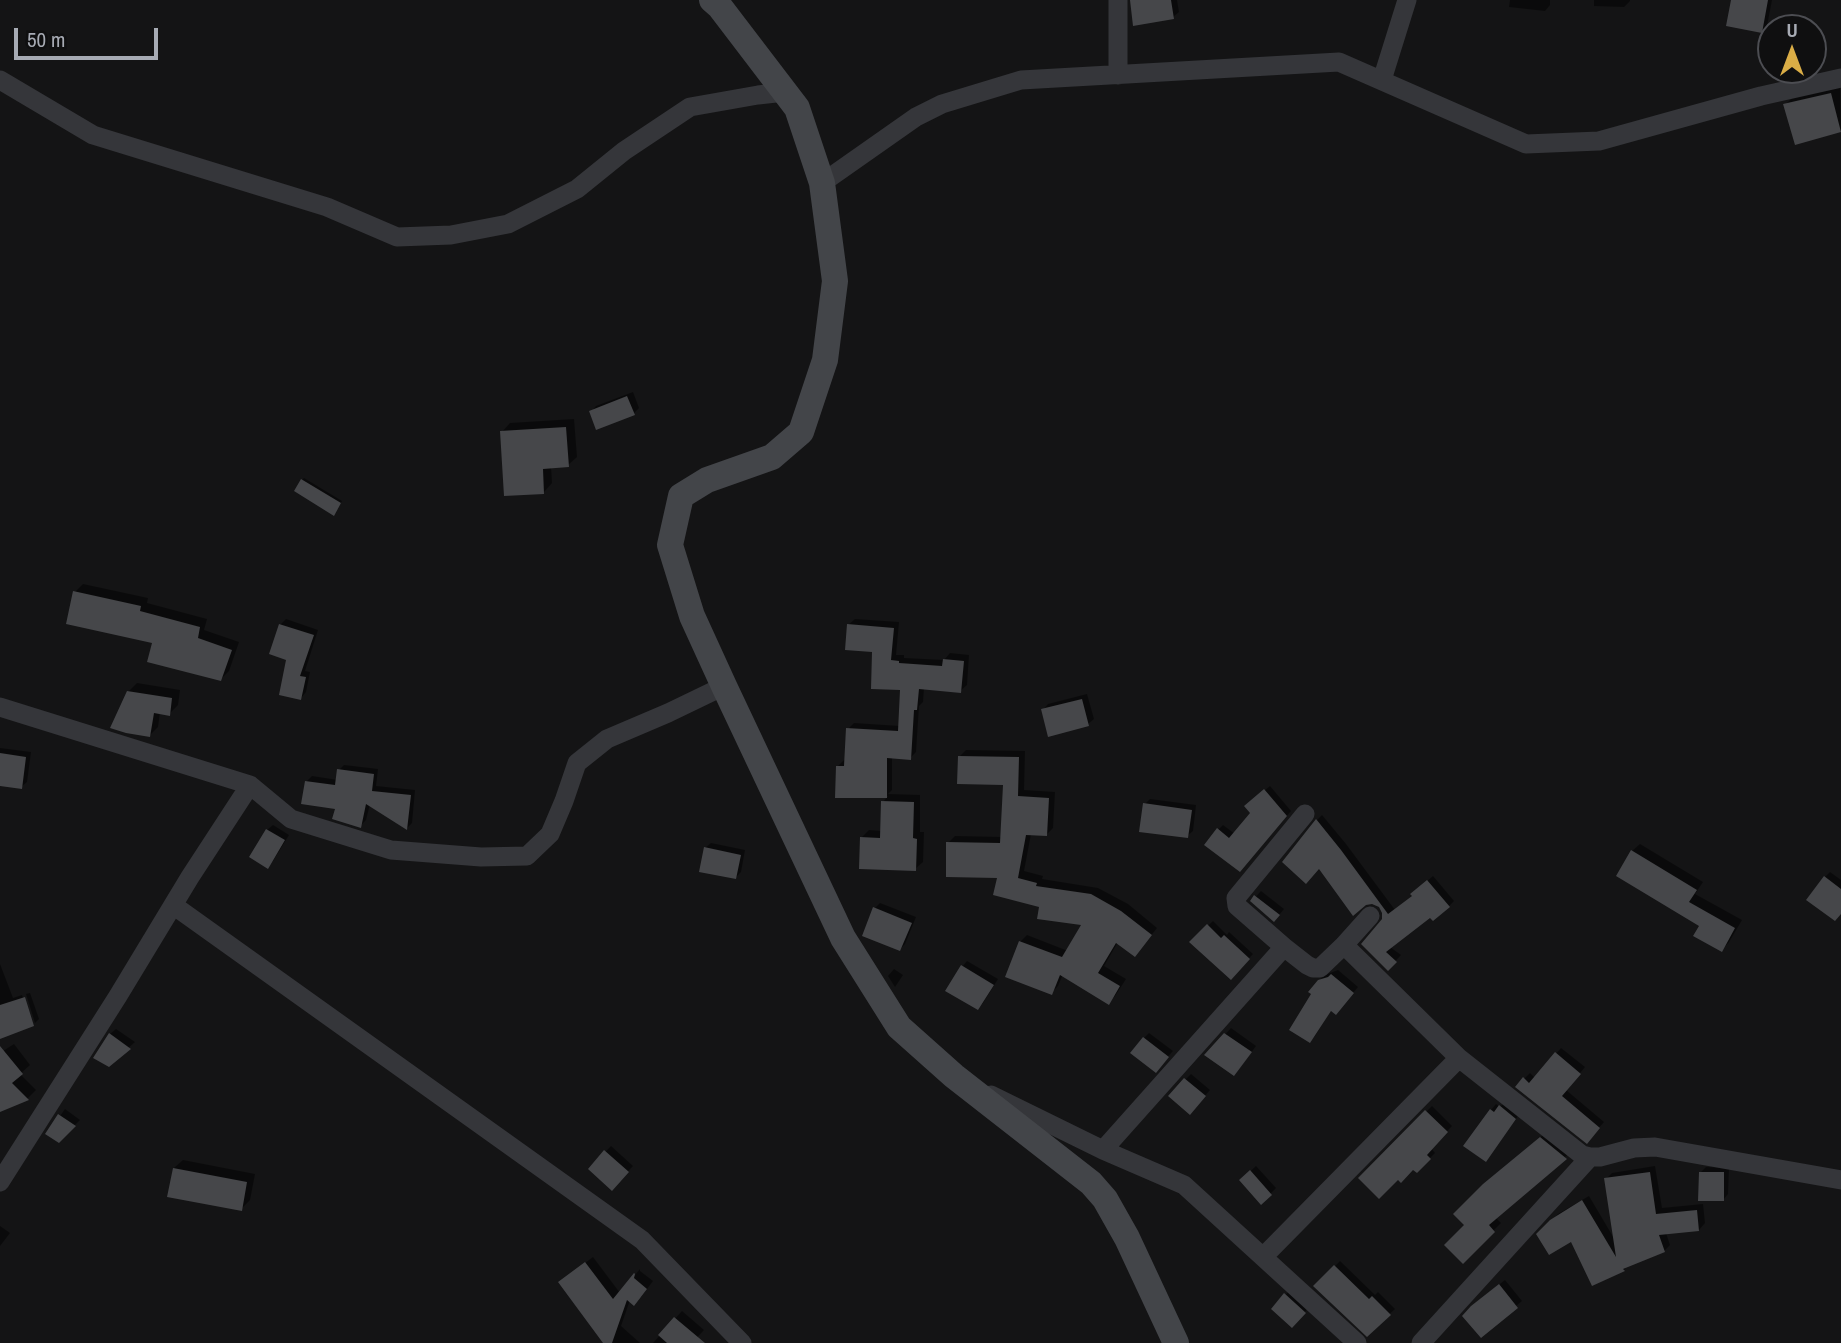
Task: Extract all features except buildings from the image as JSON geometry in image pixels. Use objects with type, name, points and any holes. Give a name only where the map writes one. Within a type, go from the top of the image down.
[{"type":"street","points":[[712,0],[720,6],[797,108],[822,183],[835,281],[825,360],[801,432],[772,457],[707,480],[681,496],[670,545],[692,616],[843,938],[899,1027],[954,1076],[1091,1183],[1105,1199],[1127,1238],[1176,1343]]},
{"type":"street","points":[[1118,0],[1118,75]]},
{"type":"street","points":[[1382,80],[1407,0]]},
{"type":"street","points":[[822,183],[916,117],[942,104],[1021,80],[1339,62],[1527,144],[1599,141],[1761,96],[1841,78]]},
{"type":"street","points":[[0,80],[93,135],[327,207],[397,237],[451,235],[508,224],[577,188],[624,151],[690,107],[785,92]]},
{"type":"street","points":[[0,707],[250,785],[291,819],[391,850],[481,857],[527,856],[550,834],[577,763],[607,739],[724,686]]},
{"type":"street","points":[[0,1182],[6,1157],[250,785]]},
{"type":"street","points":[[1305,814],[1236,898],[1237,906],[1313,968],[1320,968],[1370,916]]},
{"type":"street","points":[[173,905],[642,1240],[742,1343]]},
{"type":"street","points":[[1344,945],[1459,1058],[1575,1151],[1590,1157],[1600,1157],[1655,1147],[1841,1180]]},
{"type":"street","points":[[1103,1150],[1284,947]]},
{"type":"street","points":[[1263,1257],[1459,1058]]},
{"type":"street","points":[[954,1076],[1103,1150],[1184,1185],[1357,1343]]},
{"type":"street","points":[[1421,1343],[1590,1157]]}]
